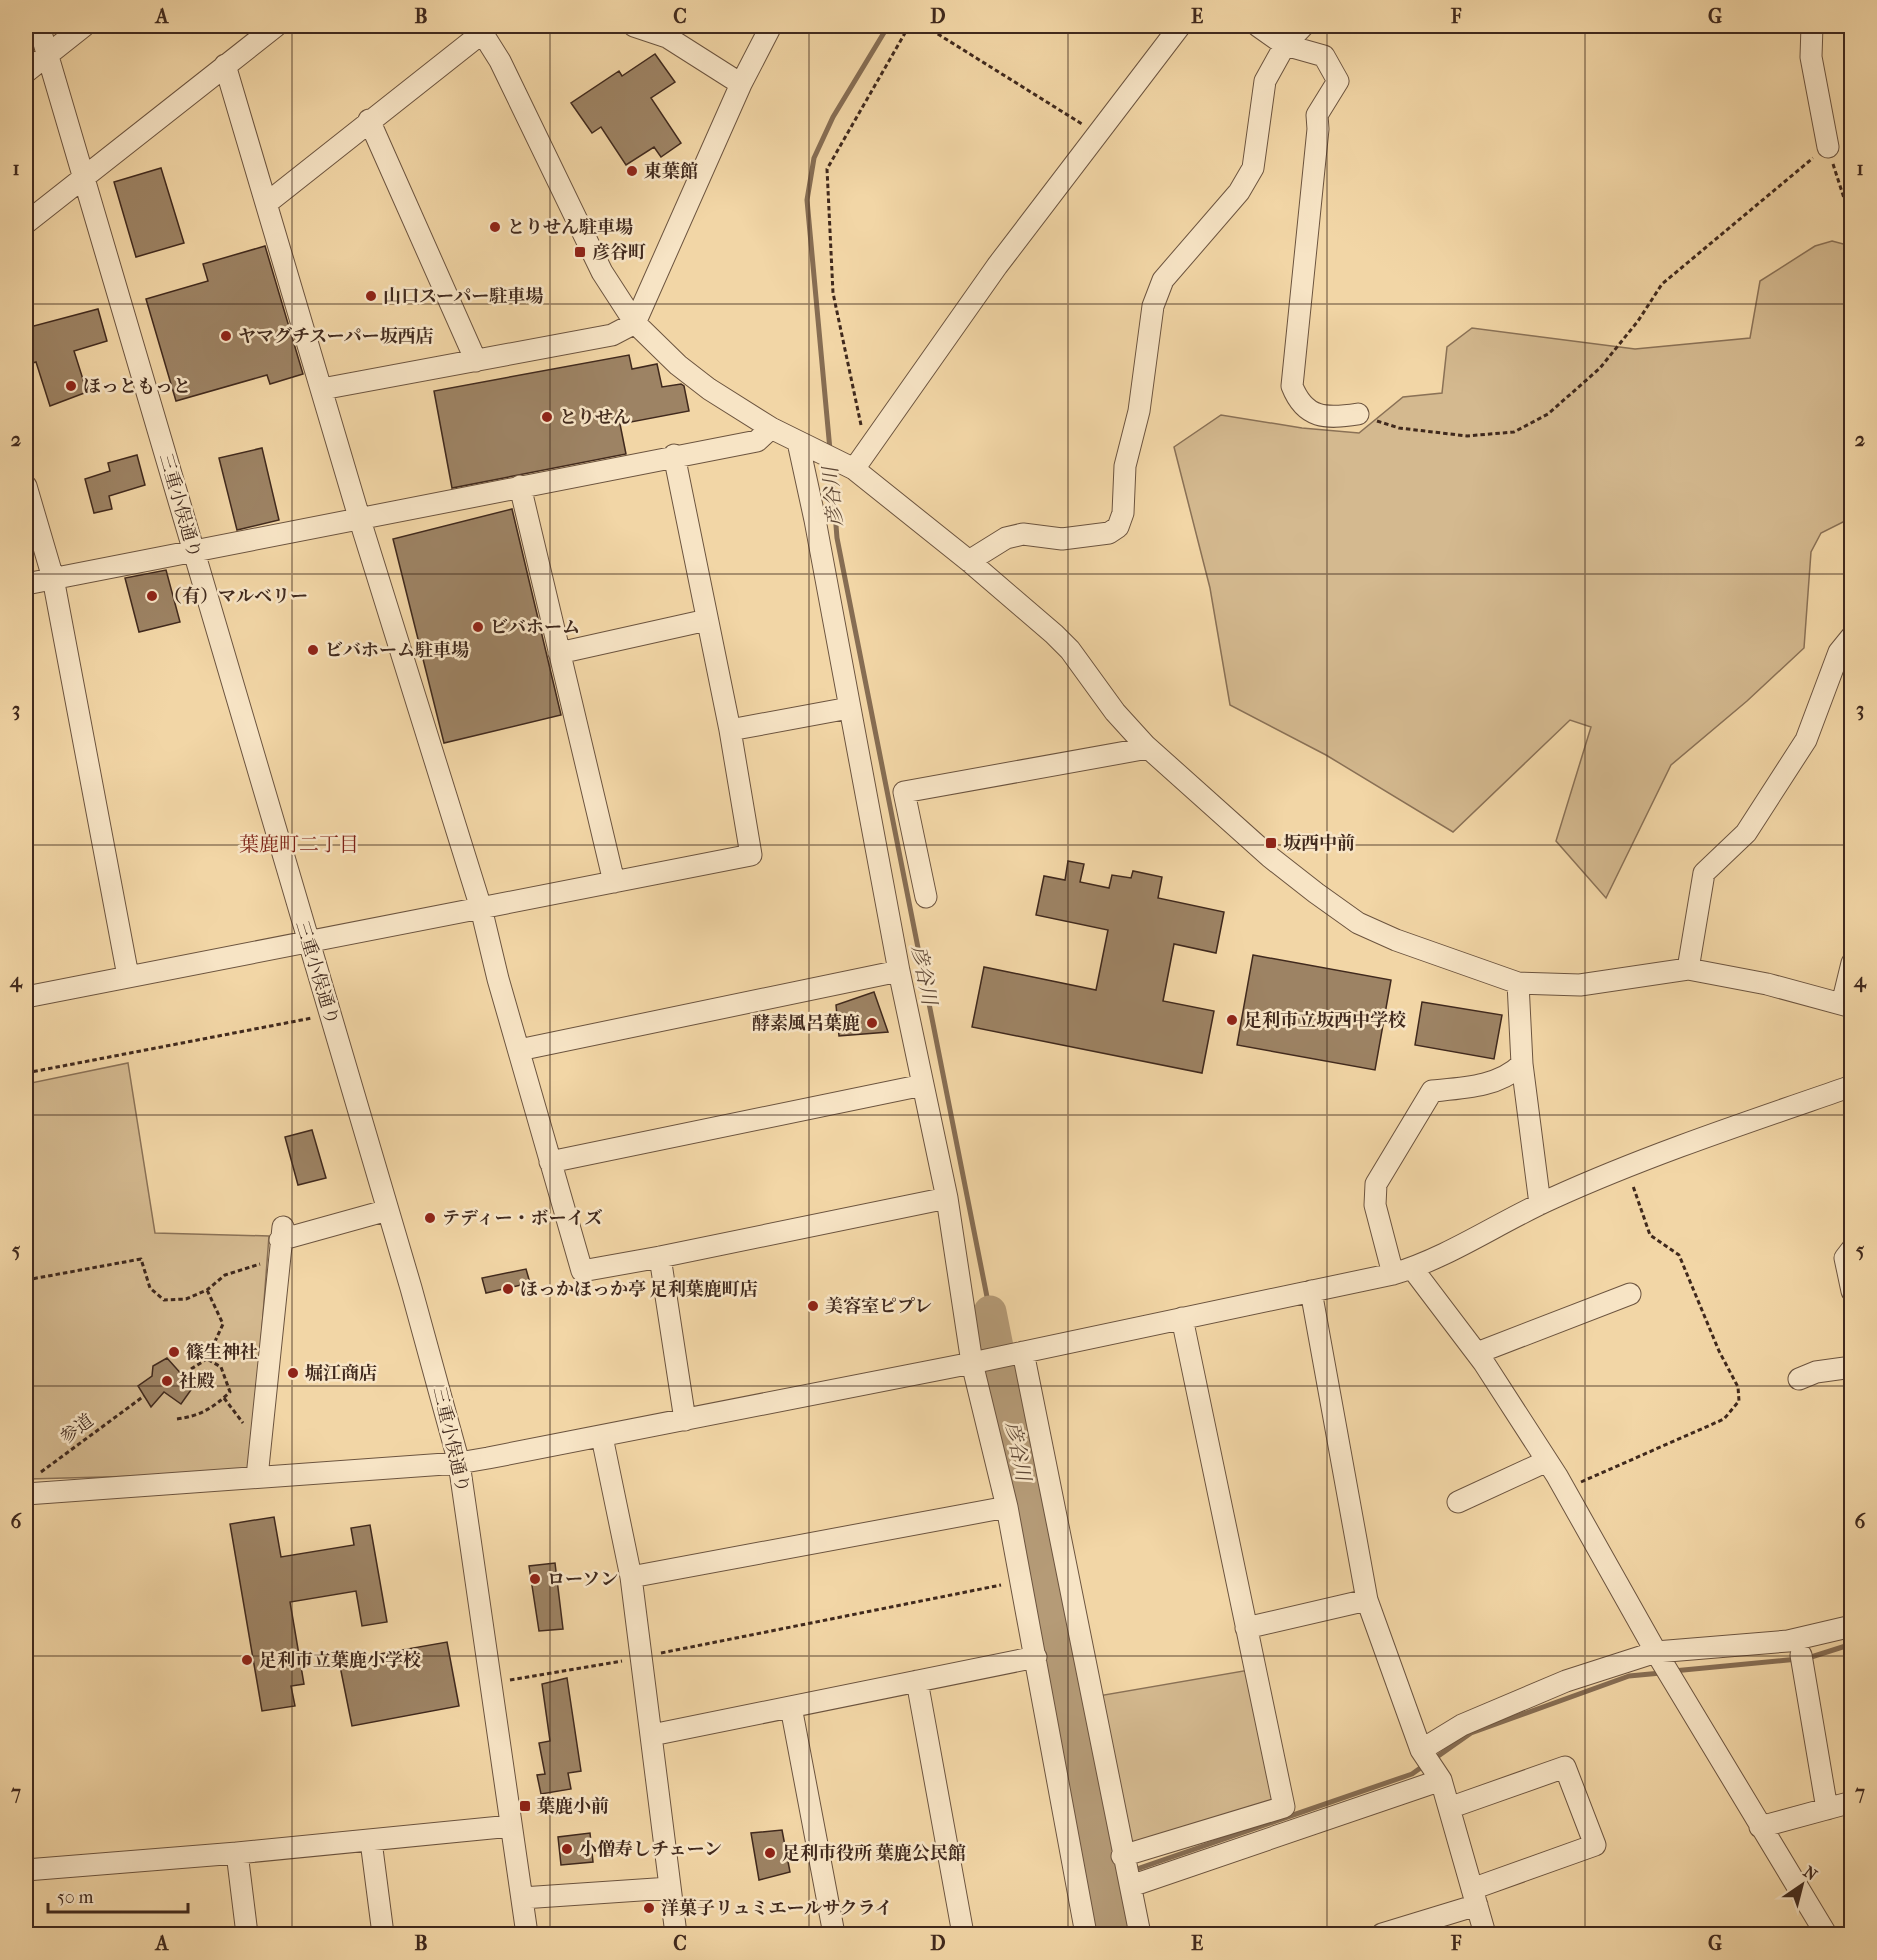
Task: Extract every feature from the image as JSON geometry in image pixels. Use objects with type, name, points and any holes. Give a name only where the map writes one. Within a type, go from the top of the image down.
[{"type":"street","name":"三重小俣通り","points":[[39,26],[86,176],[193,553],[388,1210],[459,1463],[527,1935]]},
{"type":"street","points":[[26,72],[84,26]]},
{"type":"street","points":[[26,223],[276,26]]},
{"type":"street","points":[[634,26],[667,37],[741,84]]},
{"type":"street","points":[[322,389],[612,335],[635,323],[741,84],[771,26]]},
{"type":"street","points":[[850,466],[866,450],[997,266],[1096,133],[1180,26]]},
{"type":"street","points":[[1257,26],[1285,45],[1324,56],[1338,81],[1317,115],[1318,129],[1292,386],[1299,402],[1312,413],[1339,417],[1358,414]]},
{"type":"street","points":[[969,561],[1006,538],[1023,534],[1062,539],[1109,533],[1118,527],[1123,513],[1125,466],[1139,411],[1153,306],[1163,280],[1239,192],[1253,168],[1265,81],[1285,45],[1303,26]]},
{"type":"street","points":[[1812,26],[1811,57],[1827,147]]},
{"type":"street","points":[[267,203],[480,29],[500,61],[602,272],[635,323],[678,365],[709,389],[771,428],[850,466],[969,561],[1070,650],[1115,712],[1148,748],[1270,857],[1358,923],[1406,944],[1518,983],[1580,985],[1688,969],[1767,984],[1847,1006],[1851,963]]},
{"type":"street","points":[[225,65],[359,517],[481,908],[498,980],[582,1270],[660,1257],[947,1198]]},
{"type":"street","points":[[369,120],[476,361]]},
{"type":"street","points":[[26,584],[193,553],[359,517],[674,455],[757,441],[771,428]]},
{"type":"street","points":[[805,446],[815,520],[849,708],[1036,1657],[1086,1935]]},
{"type":"street","points":[[26,997],[751,855],[730,730],[674,455]]},
{"type":"street","points":[[26,486],[53,578],[128,976]]},
{"type":"street","points":[[520,486],[614,882]]},
{"type":"street","points":[[560,653],[707,620]]},
{"type":"street","points":[[1688,969],[1704,873],[1746,833],[1806,740],[1839,652],[1851,636]]},
{"type":"street","points":[[730,730],[849,708]]},
{"type":"street","points":[[926,897],[904,792],[1148,748]]},
{"type":"street","points":[[519,1050],[899,971]]},
{"type":"street","points":[[1518,983],[1522,1064],[1540,1204]]},
{"type":"street","points":[[1522,1064],[1511,1075],[1470,1088],[1432,1091],[1376,1184],[1375,1205],[1402,1271],[1477,1353],[1547,1461],[1656,1652],[1826,1935]]},
{"type":"street","points":[[550,1162],[923,1085]]},
{"type":"street","points":[[31,1485],[257,1478],[459,1463],[602,1437],[977,1362],[1311,1291],[1428,1263],[1540,1204],[1630,1164],[1851,1086]]},
{"type":"street","points":[[257,1478],[280,1241],[388,1210]]},
{"type":"street","points":[[1851,1249],[1845,1258],[1851,1291]]},
{"type":"street","points":[[660,1257],[685,1420]]},
{"type":"street","points":[[1311,1291],[1367,1600],[1420,1750],[1441,1780],[1485,1935]]},
{"type":"street","points":[[1477,1353],[1630,1294]]},
{"type":"street","points":[[1122,1856],[1284,1808],[1182,1318]]},
{"type":"street","points":[[1016,1353],[1140,1935]]},
{"type":"street","points":[[1799,1379],[1816,1372],[1851,1367]]},
{"type":"street","points":[[602,1437],[631,1577],[676,1935]]},
{"type":"street","points":[[1458,1502],[1547,1461]]},
{"type":"street","points":[[631,1577],[1007,1507]]},
{"type":"street","points":[[1246,1628],[1367,1600]]},
{"type":"street","points":[[1420,1750],[1462,1725],[1545,1690],[1656,1652],[1788,1641],[1851,1626]]},
{"type":"street","points":[[1801,1655],[1827,1809]]},
{"type":"street","points":[[652,1735],[1036,1657]]},
{"type":"street","points":[[917,1681],[963,1935]]},
{"type":"street","points":[[791,1707],[834,1935]]},
{"type":"street","points":[[1382,1935],[1595,1845],[1565,1767],[1449,1808]]},
{"type":"street","points":[[1131,1886],[1441,1780]]},
{"type":"street","points":[[1760,1827],[1851,1802]]},
{"type":"street","points":[[26,1870],[371,1841],[512,1826]]},
{"type":"street","points":[[371,1841],[382,1935]]},
{"type":"street","points":[[237,1853],[247,1935]]},
{"type":"street","points":[[522,1898],[670,1888]]},
{"type":"path","points":[[866,450],[833,293],[827,169],[909,26]]},
{"type":"path","points":[[925,26],[1096,133]]},
{"type":"path","points":[[1358,414],[1399,428],[1467,436],[1514,432],[1548,414],[1600,368],[1638,321],[1662,284],[1827,147],[1851,223]]},
{"type":"path","points":[[26,1073],[313,1017]]},
{"type":"path","points":[[1564,1489],[1724,1419],[1739,1401],[1738,1387],[1719,1351],[1679,1255],[1650,1234],[1630,1180],[1630,1164]]},
{"type":"path","points":[[26,1280],[141,1259],[150,1288],[164,1300],[186,1299],[207,1290],[225,1275],[247,1270],[280,1241]]},
{"type":"path","points":[[191,1369],[207,1359],[223,1324],[207,1290]]},
{"type":"path","points":[[177,1419],[201,1415],[230,1392],[221,1367],[207,1359]]},
{"type":"path","name":"参道","points":[[31,1485],[144,1396]]},
{"type":"path","points":[[506,1681],[641,1657],[1021,1581]]},
{"type":"shaded area","points":[[1832,241],[1851,246],[1851,518],[1821,533],[1811,552],[1804,648],[1747,701],[1671,765],[1606,898],[1556,841],[1591,727],[1570,720],[1453,832],[1326,755],[1230,705],[1210,588],[1174,447],[1221,415],[1302,428],[1359,433],[1403,397],[1442,393],[1447,347],[1472,328],[1635,349],[1750,338],[1760,281],[1815,246]]},
{"type":"shaded area","points":[[128,1063],[155,1233],[269,1236],[251,1473],[29,1479],[26,1454],[26,1084]]},
{"type":"shaded area","points":[[1249,1670],[1278,1805],[1127,1849],[1098,1696]]},
{"type":"building","points":[[655,54],[675,82],[651,98],[681,143],[661,157],[654,147],[626,165],[601,127],[592,133],[571,103],[619,71],[622,76]]},
{"type":"building","points":[[161,168],[184,243],[136,257],[114,182]]},
{"type":"building","name":"ヤマグチスーパー坂西店","points":[[265,246],[303,374],[270,384],[267,375],[176,401],[146,299],[208,281],[203,264]]},
{"type":"building","points":[[98,309],[107,341],[74,351],[87,392],[50,406],[36,362],[26,365],[26,328]]},
{"type":"building","name":"とりせん","points":[[629,355],[632,369],[657,364],[662,387],[681,384],[684,386],[689,411],[620,424],[626,454],[452,488],[434,391]]},
{"type":"building","points":[[262,448],[279,520],[237,530],[219,458]]},
{"type":"building","points":[[137,455],[145,485],[109,496],[112,509],[94,513],[85,479],[110,471],[108,463]]},
{"type":"building","name":"ビバホーム","points":[[512,509],[561,715],[444,743],[393,539]]},
{"type":"building","name":"（有）マルベリー","points":[[166,570],[180,622],[139,632],[125,578]]},
{"type":"building","points":[[1068,861],[1084,864],[1080,882],[1109,888],[1112,875],[1131,878],[1133,871],[1162,877],[1158,898],[1224,912],[1216,953],[1174,944],[1163,1001],[1214,1011],[1202,1073],[972,1027],[984,967],[1096,990],[1108,930],[1036,915],[1044,876],[1065,880]]},
{"type":"building","points":[[1253,955],[1391,980],[1375,1070],[1237,1045]]},
{"type":"building","points":[[874,992],[888,1032],[839,1036],[836,1005]]},
{"type":"building","points":[[1422,1002],[1502,1015],[1494,1059],[1415,1045]]},
{"type":"building","points":[[312,1130],[326,1178],[298,1185],[285,1137]]},
{"type":"building","points":[[526,1269],[530,1283],[486,1293],[482,1278]]},
{"type":"building","name":"社殿","points":[[167,1358],[193,1387],[181,1404],[164,1392],[151,1407],[138,1386],[152,1376],[153,1366]]},
{"type":"building","points":[[274,1517],[281,1557],[354,1545],[351,1528],[370,1525],[387,1622],[362,1626],[356,1591],[290,1602],[304,1684],[291,1686],[295,1706],[262,1711],[230,1524]]},
{"type":"building","points":[[555,1563],[563,1629],[539,1631],[529,1566]]},
{"type":"building","points":[[447,1642],[459,1706],[352,1726],[339,1661]]},
{"type":"building","points":[[567,1678],[581,1771],[568,1773],[571,1789],[541,1794],[537,1775],[545,1774],[539,1743],[550,1741],[542,1684]]},
{"type":"building","name":"足利市役所 葉鹿公民館","points":[[782,1830],[790,1872],[759,1880],[751,1833]]},
{"type":"building","points":[[590,1833],[593,1862],[561,1865],[558,1837]]},
{"type":"waterway","name":"彦谷川","points":[[830,450],[807,200],[814,158],[833,117],[888,26]]},
{"type":"waterway","name":"彦谷川","points":[[831,462],[837,538],[990,1312]]},
{"type":"waterway","name":"彦谷川","points":[[990,1312],[1114,1934]]},
{"type":"waterway","points":[[1808,1658],[1852,1644]]},
{"type":"waterway","points":[[1673,1671],[1798,1659]]},
{"type":"waterway","points":[[1434,1759],[1471,1733],[1629,1676],[1661,1673]]},
{"type":"waterway","points":[[1131,1871],[1412,1774],[1426,1764]]},
{"type":"waterway","points":[[1104,1881],[1122,1874]]},
{"type":"place","name":"東葉館","points":[[632,171]]},
{"type":"place","name":"とりせん駐車場","points":[[495,227]]},
{"type":"place","name":"彦谷町","points":[[580,252]]},
{"type":"place","name":"山口スーパー駐車場","points":[[371,296]]},
{"type":"place","name":"ヤマグチスーパー坂西店","points":[[226,336]]},
{"type":"place","name":"ほっともっと","points":[[71,386]]},
{"type":"place","name":"とりせん","points":[[547,417]]},
{"type":"place","name":"（有）マルベリー","points":[[152,596]]},
{"type":"place","name":"ビバホーム","points":[[478,627]]},
{"type":"place","name":"ビバホーム駐車場","points":[[313,650]]},
{"type":"place","name":"坂西中前","points":[[1271,843]]},
{"type":"place","name":"足利市立坂西中学校","points":[[1232,1020]]},
{"type":"place","name":"酵素風呂葉鹿","points":[[872,1023]]},
{"type":"place","name":"テディー・ボーイズ","points":[[430,1218]]},
{"type":"place","name":"ほっかほっか亭 足利葉鹿町店","points":[[508,1289]]},
{"type":"place","name":"美容室ピプレ","points":[[813,1306]]},
{"type":"place","name":"篠生神社","points":[[174,1352]]},
{"type":"place","name":"堀江商店","points":[[293,1373]]},
{"type":"place","name":"社殿","points":[[167,1381]]},
{"type":"place","name":"ローソン","points":[[535,1579]]},
{"type":"place","name":"足利市立葉鹿小学校","points":[[247,1660]]},
{"type":"place","name":"葉鹿小前","points":[[525,1806]]},
{"type":"place","name":"小僧寿しチェーン","points":[[567,1849]]},
{"type":"place","name":"足利市役所 葉鹿公民館","points":[[770,1853]]},
{"type":"place","name":"洋菓子リュミエールサクライ","points":[[649,1908]]},
{"type":"district","name":"葉鹿町二丁目","points":[[299,844]]}]
